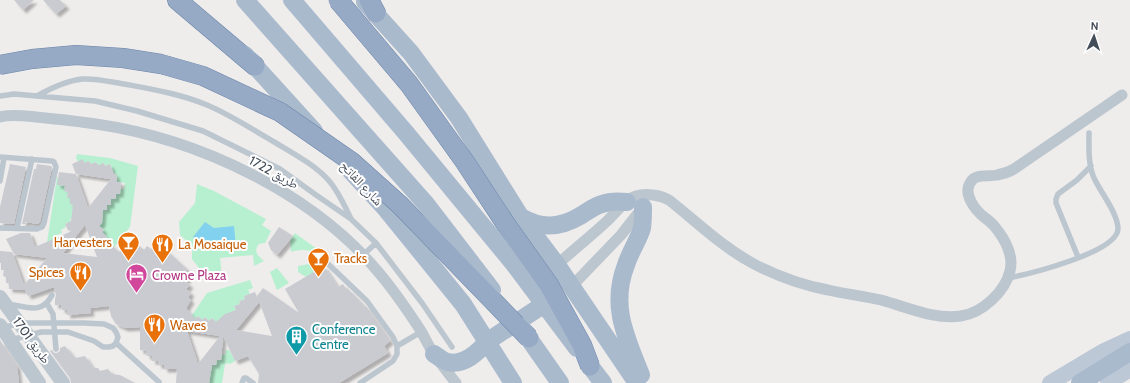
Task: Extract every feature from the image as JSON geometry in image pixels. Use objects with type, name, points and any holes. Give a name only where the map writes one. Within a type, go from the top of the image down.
[{"type":"highway","points":[[177,0],[255,66]]},
{"type":"highway","points":[[338,0],[409,84],[461,156],[505,223],[549,285],[582,345],[590,366]]},
{"type":"highway","points":[[0,65],[32,59],[76,55],[123,58],[161,64],[203,76],[280,112],[352,162],[400,206],[528,338]]},
{"type":"main road","name":"شارع الفاتح","points":[[192,0],[255,66],[386,209],[463,304],[488,341],[513,383]]},
{"type":"main road","points":[[245,0],[426,204],[528,338],[560,383]]},
{"type":"main road","points":[[292,0],[406,132],[514,264],[602,383]]},
{"type":"main road","points":[[363,0],[373,7],[411,52],[459,118],[520,216],[564,275],[637,383]]},
{"type":"main road","points":[[520,216],[540,225],[554,226],[568,222],[601,204],[618,201],[639,201],[641,230],[622,274],[619,307],[623,330],[644,383]]},
{"type":"main road","points":[[434,354],[446,362],[453,363],[467,360],[488,341],[543,305],[556,289],[564,275]]},
{"type":"main road","points":[[1050,383],[1102,352],[1130,339]]},
{"type":"main road","points":[[1080,383],[1130,352]]},
{"type":"main road","points":[[1108,383],[1130,369]]},
{"type":"street","points":[[564,275],[605,223],[639,201],[662,196],[719,242],[773,273],[811,286],[882,300],[936,315],[962,316],[978,310],[993,299],[1008,278],[1011,266],[1010,252],[995,226],[978,211],[971,202],[968,189],[970,183],[974,178],[980,176],[999,175],[1014,169],[1122,95]]},
{"type":"street","name":"طريق 1722","points":[[0,117],[20,116],[78,122],[116,127],[161,138],[207,155],[253,175],[291,197],[338,231],[380,274],[408,311],[434,354],[456,383]]},
{"type":"street","points":[[564,275],[621,235],[639,201]]},
{"type":"street","name":"طريق 1701","points":[[0,297],[63,383]]},
{"type":"street","name":"طريق 1701","points":[[1,326],[39,383]]},
{"type":"lane","points":[[36,97],[61,84],[82,79],[139,87],[180,96],[205,104],[224,113],[290,151],[321,173],[330,182],[344,203],[351,219]]},
{"type":"lane","points":[[0,96],[14,94],[95,101],[137,111],[204,132],[280,169],[351,219],[376,244],[422,303],[452,347]]},
{"type":"lane","points":[[1008,278],[1060,264],[1094,251],[1112,241],[1117,234],[1118,227],[1114,214],[1094,177],[1089,155],[1089,133]]},
{"type":"lane","points":[[0,181],[2,158],[52,161],[56,167],[43,225],[40,228],[0,228]]},
{"type":"lane","points":[[17,228],[32,160]]},
{"type":"lane","points":[[1078,257],[1056,203],[1056,199],[1058,194],[1077,180],[1091,166]]},
{"type":"lane","points":[[363,255],[376,244]]},
{"type":"lane","points":[[318,257],[324,260],[367,301],[393,337],[397,346],[397,354],[393,360],[360,383]]},
{"type":"lane","points":[[14,305],[39,308],[47,304],[52,295]]},
{"type":"lane","points":[[47,304],[52,311],[56,349]]},
{"type":"lane","points":[[1,326],[20,323],[84,322],[104,324],[113,328],[118,337],[113,346],[103,347],[85,337],[68,332],[54,331],[28,335],[11,340]]},
{"type":"lane","points":[[397,346],[421,332]]},
{"type":"lane","points":[[116,343],[159,382]]},
{"type":"lane","points":[[242,383],[244,378],[253,383]]},
{"type":"green space","points":[[77,154],[110,158],[138,166],[130,227],[112,250],[105,239],[107,237],[102,232],[104,230],[99,226],[101,224],[103,210],[107,210],[107,205],[111,205],[111,199],[116,199],[116,194],[120,189],[124,189],[125,183],[117,182],[117,177],[115,176],[110,164],[105,166],[104,163],[98,165],[96,162],[91,164],[89,161],[84,163],[83,160],[78,162],[76,158]]},
{"type":"green space","points":[[57,177],[60,178],[65,186],[65,191],[68,192],[67,198],[70,198],[70,204],[73,205],[76,216],[65,224],[66,227],[61,230],[62,233],[57,235],[62,246],[48,245],[47,242]]},
{"type":"green space","points":[[197,184],[214,191],[266,219],[262,225],[271,231],[265,243],[259,244],[256,249],[258,255],[264,261],[254,266],[253,255],[220,258],[222,277],[211,279],[206,277],[192,259],[192,246],[180,235],[179,222],[195,203]]},
{"type":"green space","points":[[295,233],[328,257],[326,258],[310,250],[291,252],[290,240]]},
{"type":"green space","points":[[309,264],[325,266],[306,277],[298,272],[298,266]]},
{"type":"green space","points":[[277,268],[289,283],[277,290],[270,272]]},
{"type":"green space","points":[[250,280],[253,288],[248,290],[250,294],[244,296],[245,299],[239,301],[240,304],[234,306],[236,310],[216,322],[212,318],[209,321],[205,317],[202,320],[198,316],[195,319],[192,315],[207,293]]},
{"type":"green space","points":[[226,350],[229,350],[235,361],[230,364],[225,364],[222,383],[209,383],[210,377],[208,376],[208,371],[211,371],[212,365],[216,365],[217,360],[221,360],[222,354],[225,355]]},
{"type":"water","points":[[205,222],[214,228],[234,226],[236,247],[208,249],[193,237]]},
{"type":"building","points":[[14,0],[34,0],[23,10]]},
{"type":"building","points":[[43,0],[60,0],[66,6],[56,14]]},
{"type":"building","name":"Crowne Plaza","points":[[83,159],[84,163],[89,161],[91,164],[96,162],[98,165],[104,163],[105,166],[110,164],[114,175],[116,173],[117,182],[121,182],[120,194],[116,194],[116,199],[111,199],[111,205],[107,205],[107,210],[103,210],[102,223],[99,226],[104,230],[102,232],[107,237],[105,239],[119,252],[123,248],[127,252],[132,247],[135,251],[140,246],[144,250],[147,246],[151,249],[155,245],[159,249],[164,248],[187,269],[184,273],[189,277],[185,281],[190,285],[186,289],[191,293],[188,297],[191,300],[186,308],[195,319],[198,316],[202,320],[205,317],[209,321],[212,318],[216,322],[225,314],[236,310],[234,306],[240,304],[239,301],[245,299],[244,296],[255,292],[259,302],[236,330],[272,336],[257,296],[263,288],[299,313],[285,289],[324,266],[338,287],[343,284],[364,307],[366,306],[390,341],[384,346],[388,353],[339,383],[258,383],[259,374],[248,356],[235,361],[223,336],[221,360],[217,360],[216,365],[212,365],[209,383],[176,383],[177,369],[164,369],[164,365],[158,365],[158,361],[152,361],[152,356],[147,356],[146,351],[140,350],[140,327],[125,328],[116,324],[111,316],[109,306],[90,308],[91,313],[67,315],[67,310],[62,310],[61,305],[55,305],[56,295],[54,287],[28,296],[25,290],[9,289],[9,283],[6,283],[6,277],[3,276],[4,270],[1,270],[0,251],[12,252],[24,285],[47,258],[14,254],[6,239],[21,233],[30,233],[35,247],[72,231],[68,230],[65,224],[71,221],[73,205],[70,204],[70,198],[67,198],[68,192],[64,191],[65,186],[57,185],[59,172],[76,174],[72,164]],"holes":[[[76,174],[111,179],[88,208]],[[85,225],[97,257],[63,253],[84,226]],[[187,331],[220,336],[198,364]]]},
{"type":"building","points":[[10,164],[26,167],[14,224],[0,223],[0,207]]},
{"type":"building","points":[[37,164],[52,167],[40,222],[38,224],[25,222],[26,224],[22,224],[34,169],[36,169]]},
{"type":"building","points":[[279,227],[293,236],[277,255],[271,250],[268,243]]},
{"type":"building","points":[[0,340],[17,366],[19,383],[0,383]]},
{"type":"building","points":[[65,346],[75,358],[85,356],[93,368],[98,368],[100,371],[108,369],[112,374],[120,375],[135,383],[71,383],[70,378],[50,351],[52,350],[54,353],[57,353],[60,351],[60,348]]},
{"type":"place","name":"Harvesters","points":[[128,262]]},
{"type":"place","name":"La Mosaique","points":[[162,264]]},
{"type":"place","name":"Tracks","points":[[319,278]]},
{"type":"place","name":"Spices","points":[[80,292]]},
{"type":"place","name":"Crowne Plaza","points":[[136,294]]},
{"type":"place","name":"Waves","points":[[155,344]]},
{"type":"place","name":"Conference Centre","points":[[297,356]]}]
